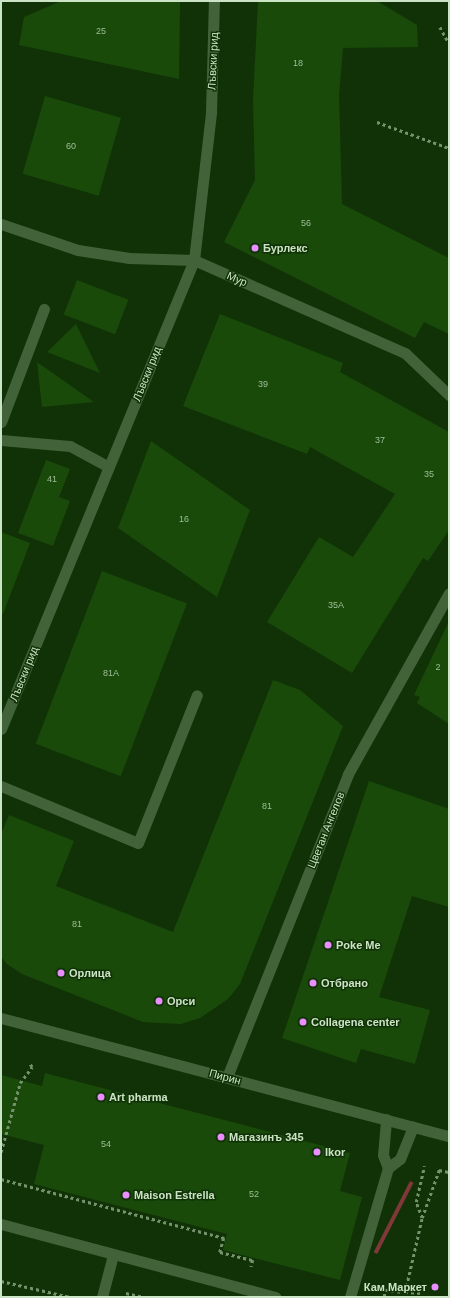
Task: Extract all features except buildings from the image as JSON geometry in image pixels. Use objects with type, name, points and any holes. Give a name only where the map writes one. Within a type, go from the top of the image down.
[{"type":"street","name":"Лъвски рид","points":[[1,729],[194,260],[211,112],[214,1]]},
{"type":"street","name":"Мур","points":[[1,224],[78,250],[129,258],[194,260],[405,353],[449,395]]},
{"type":"street","points":[[1,422],[44,309]]},
{"type":"street","points":[[1,440],[70,446],[108,467]]},
{"type":"street","name":"Цветан Ангелов","points":[[227,1077],[348,774],[449,593]]},
{"type":"street","points":[[1,786],[138,843],[197,695]]},
{"type":"street","name":"Пирин","points":[[1,1018],[449,1136]]},
{"type":"street","points":[[386,1119],[383,1155],[388,1168]]},
{"type":"street","points":[[350,1297],[388,1168],[400,1159],[413,1126]]},
{"type":"street","points":[[1,1224],[275,1297]]},
{"type":"street","points":[[102,1297],[113,1255]]},
{"type":"path","points":[[440,27],[449,43]]},
{"type":"path","points":[[377,122],[449,148]]},
{"type":"path","points":[[1,1152],[20,1082],[32,1067],[29,1063]]},
{"type":"path","points":[[405,1292],[422,1218],[439,1170],[449,1172]]},
{"type":"path","points":[[420,1177],[416,1202],[422,1218]]},
{"type":"path","points":[[1,1179],[224,1238],[220,1252],[253,1260],[250,1270]]},
{"type":"path","points":[[1,1281],[70,1297]]},
{"type":"path","points":[[379,1289],[423,1293]]},
{"type":"path","points":[[118,1290],[143,1297]]},
{"type":"path","points":[[384,1297],[385,1290]]},
{"type":"shaded area","points":[[410,1181],[414,1183],[377,1254],[374,1252]]},
{"type":"place","name":"Бурлекс","points":[[255,248]]},
{"type":"place","name":"Poke Me","points":[[328,945]]},
{"type":"place","name":"Орлица","points":[[61,973]]},
{"type":"place","name":"Отбрано","points":[[313,983]]},
{"type":"place","name":"Орси","points":[[159,1001]]},
{"type":"place","name":"Collagena center","points":[[303,1022]]},
{"type":"place","name":"Art pharma","points":[[101,1097]]},
{"type":"place","name":"Магазинъ 345","points":[[221,1137]]},
{"type":"place","name":"Ikor","points":[[317,1152]]},
{"type":"place","name":"Maison Estrella","points":[[126,1195]]},
{"type":"place","name":"Кам Маркет","points":[[435,1287]]}]
